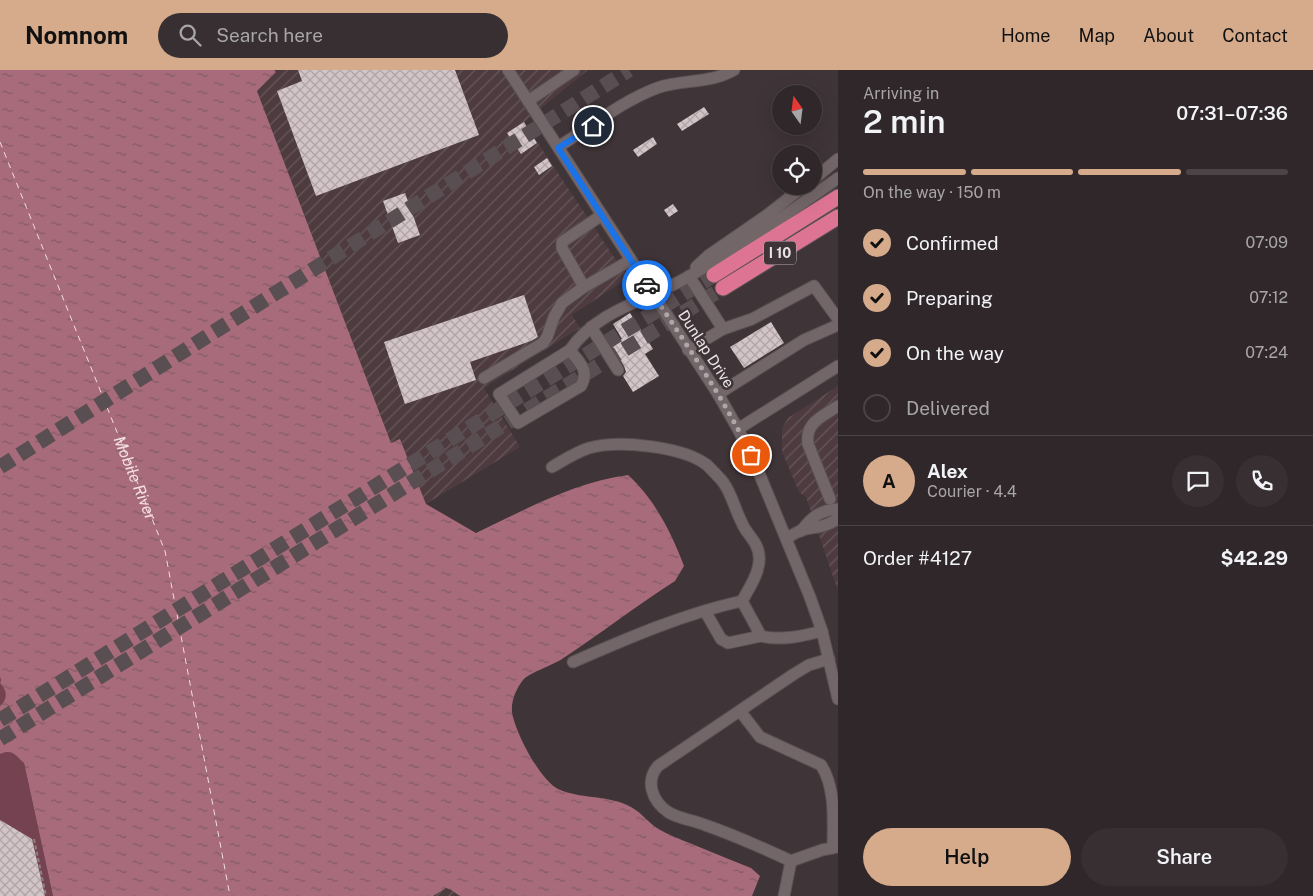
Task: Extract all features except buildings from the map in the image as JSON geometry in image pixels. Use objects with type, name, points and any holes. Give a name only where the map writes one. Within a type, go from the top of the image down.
[{"type":"highway","name":"I 10","points":[[714,275],[838,197]]},
{"type":"highway","name":"I 10","points":[[723,288],[838,217]]},
{"type":"street","name":"Dunlap Drive","points":[[508,70],[718,394],[738,428],[787,538],[822,631],[838,699]]},
{"type":"street","points":[[528,101],[556,75],[574,70]]},
{"type":"street","points":[[558,148],[643,94],[665,86],[716,78],[734,70]]},
{"type":"street","points":[[822,172],[838,159]]},
{"type":"street","points":[[570,350],[585,370],[585,378],[581,386],[518,424],[499,394],[570,350],[578,339],[591,327],[628,305],[689,276],[754,236],[838,178]]},
{"type":"street","points":[[689,276],[699,263],[709,255],[766,216],[793,195]]},
{"type":"street","points":[[584,287],[562,248],[562,242],[602,215]]},
{"type":"street","points":[[484,378],[543,343],[562,303],[584,287],[631,260]]},
{"type":"street","points":[[689,276],[722,329]]},
{"type":"street","points":[[688,350],[722,329],[752,319],[814,286],[838,319]]},
{"type":"street","points":[[718,394],[804,340],[838,325]]},
{"type":"street","points":[[591,327],[618,370]]},
{"type":"street","points":[[738,428],[838,366]]},
{"type":"street","points":[[830,499],[808,444],[806,434],[814,422],[838,406]]},
{"type":"street","points":[[552,467],[579,452],[591,448],[624,445],[676,452],[707,465],[724,483],[742,523],[756,545],[760,561],[754,579],[742,601],[705,611],[644,632],[573,662]]},
{"type":"street","points":[[801,531],[813,516],[829,509],[838,509]]},
{"type":"street","points":[[787,538],[801,531],[818,528],[834,522],[838,518]]},
{"type":"street","points":[[742,601],[761,636]]},
{"type":"street","points":[[705,611],[721,639],[728,643],[761,636],[768,638],[800,637],[822,631]]},
{"type":"street","points":[[740,711],[760,737],[821,765],[826,773],[831,796],[835,847],[791,861],[704,824],[677,816],[668,811],[655,798],[650,786],[652,773],[658,766],[740,711],[809,665],[829,659]]},
{"type":"street","points":[[784,896],[791,861]]},
{"type":"path","points":[[34,839],[46,896]]},
{"type":"shaded area","points":[[275,70],[588,70],[524,122],[628,278],[572,315],[580,328],[484,388],[520,447],[426,504],[400,439],[391,443],[257,91],[276,72]]},
{"type":"shaded area","points":[[838,386],[838,591],[806,497],[799,492],[782,452],[782,428],[788,418]]},
{"type":"shaded area","points":[[0,683],[6,694],[0,706]]},
{"type":"shaded area","points":[[9,751],[17,755],[24,763],[53,896],[0,896],[0,754]]},
{"type":"shaded area","points":[[446,888],[451,890],[460,896],[433,896]]},
{"type":"water","name":"Mobile River","points":[[0,70],[274,70],[276,72],[257,91],[391,443],[400,439],[426,504],[476,533],[569,490],[628,475],[654,505],[674,542],[684,566],[675,581],[562,659],[523,680],[514,695],[512,712],[529,755],[544,776],[558,789],[627,805],[665,833],[751,868],[760,876],[752,896],[460,896],[446,888],[433,896],[53,896],[24,763],[11,752],[0,754],[0,706],[6,694],[0,683]]},
{"type":"ferry route","points":[[0,142],[165,551],[230,896]]},
{"type":"tunnel","points":[[0,467],[629,70]]},
{"type":"tunnel","points":[[0,720],[714,275]]},
{"type":"tunnel","points":[[0,739],[723,288]]},
{"type":"way so far","points":[[647,285],[718,394],[751,455]]},
{"type":"route","points":[[593,126],[558,148],[647,285]]}]
